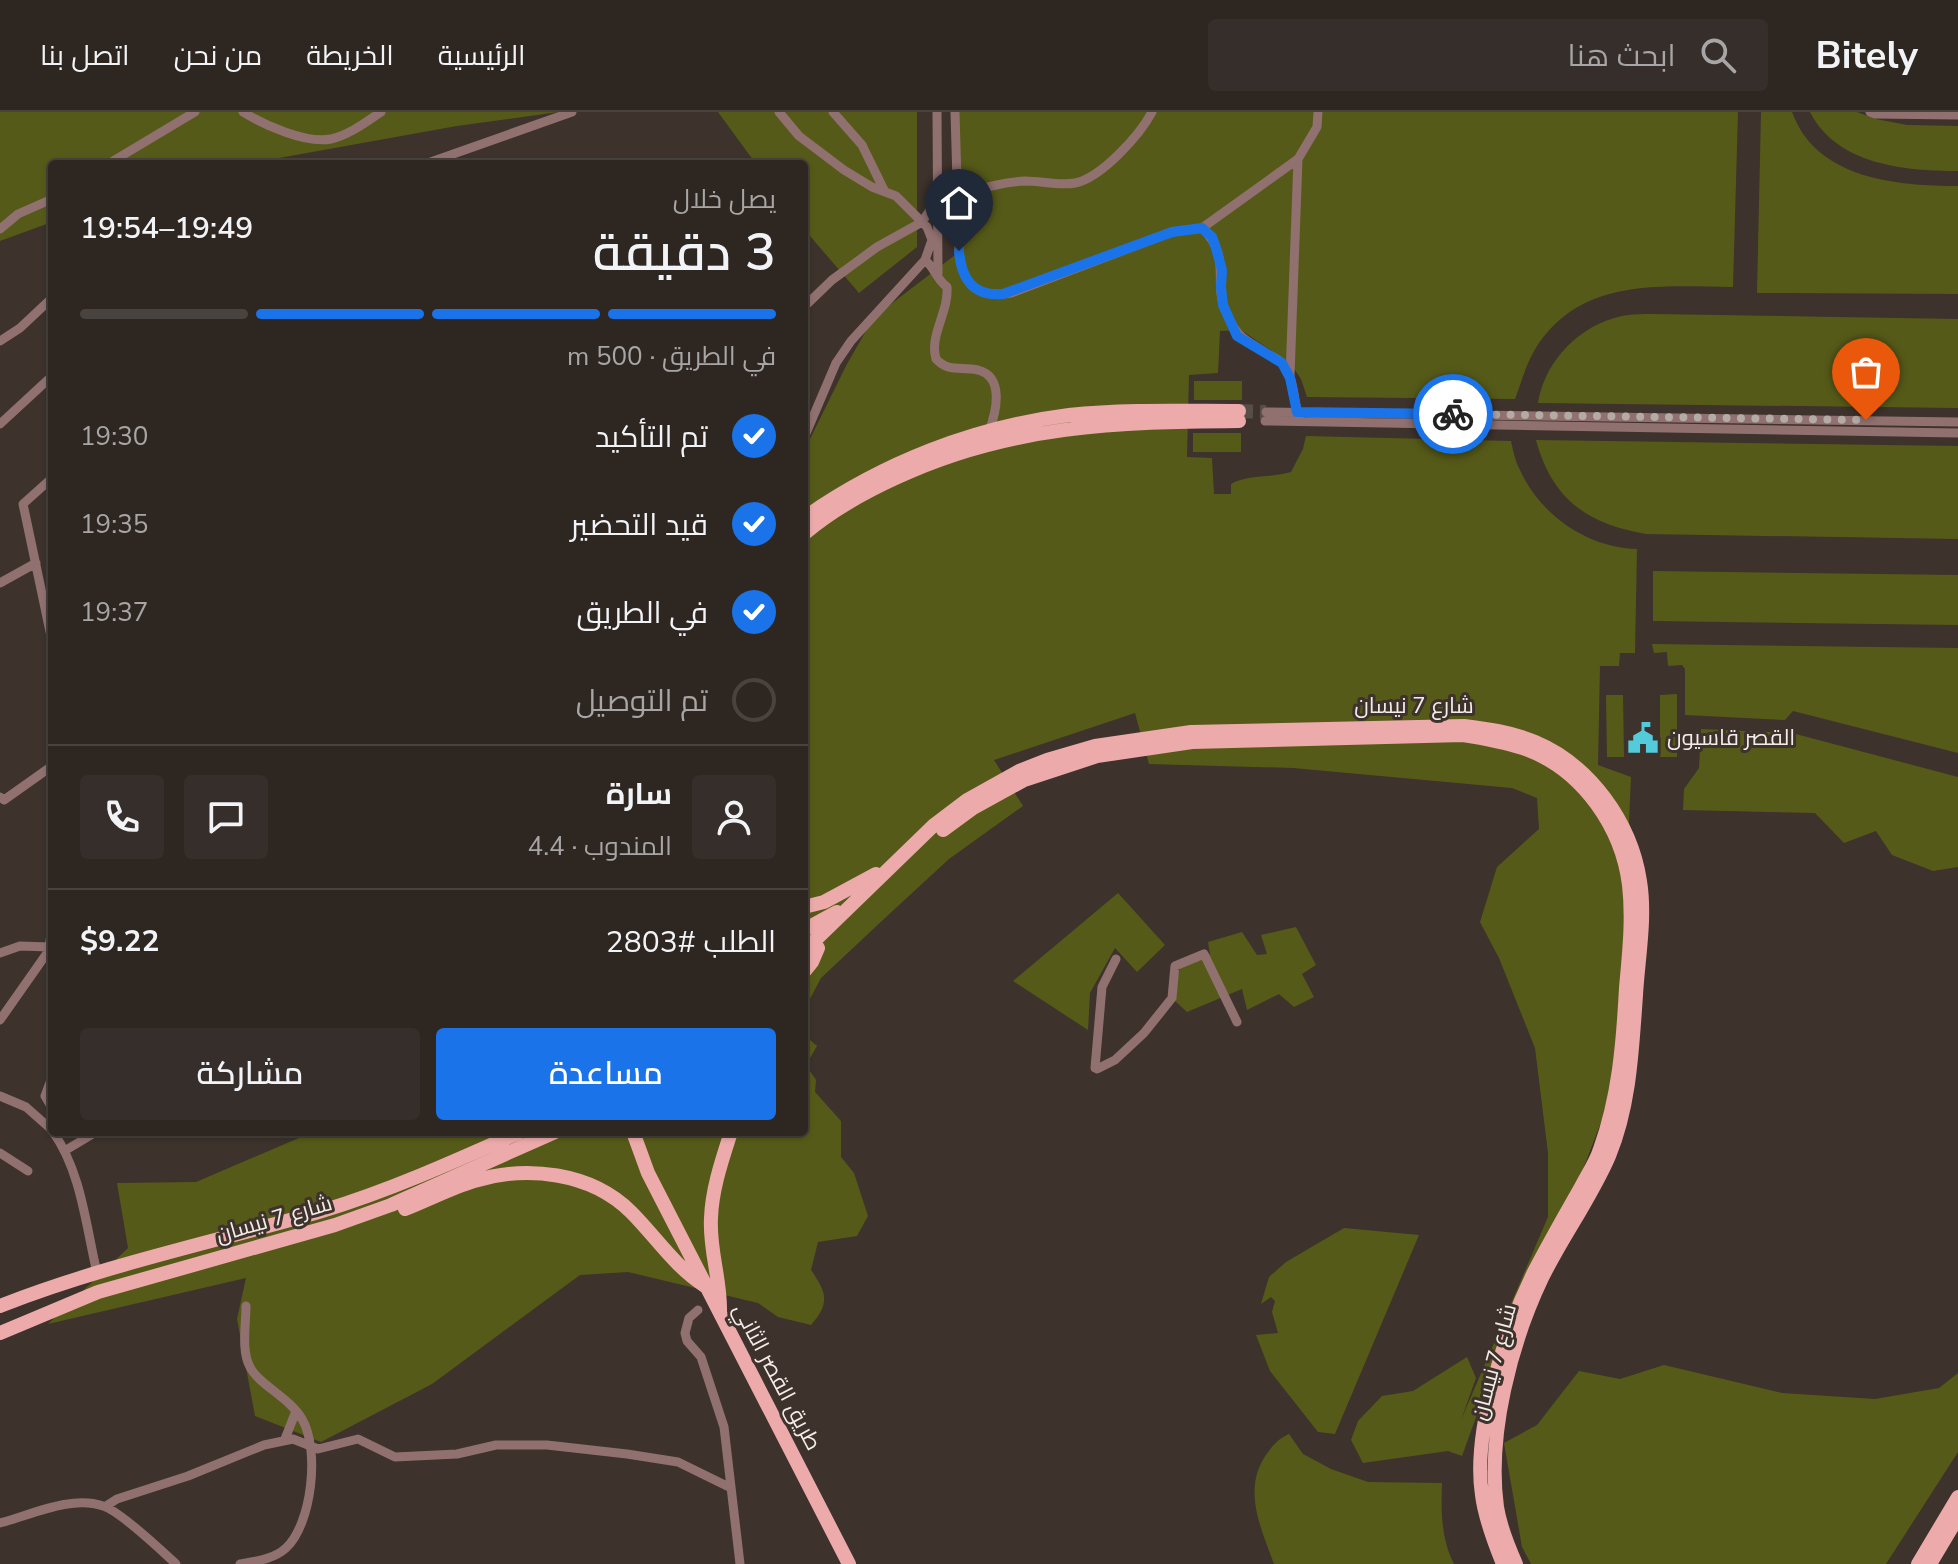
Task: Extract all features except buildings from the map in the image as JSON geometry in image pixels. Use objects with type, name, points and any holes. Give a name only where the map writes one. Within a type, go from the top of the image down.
[{"type":"main road","points":[[808,516],[872,476],[922,454],[989,431],[1066,416],[1106,412],[1239,416],[1107,423],[1035,432],[992,442],[914,470],[871,490],[808,531]]},
{"type":"main road","name":"شارع 7 نيسان","points":[[811,950],[934,825],[967,800],[1019,771],[1095,746],[1191,732],[1464,726],[1501,731],[1536,742],[1581,772],[1607,800],[1622,825],[1640,881],[1641,915],[1632,1063],[1627,1094],[1609,1156],[1543,1278],[1511,1366],[1498,1429],[1494,1478],[1497,1510],[1516,1564]]},
{"type":"main road","name":"شارع 7 نيسان","points":[[811,950],[941,831],[973,808],[1050,769],[1097,756],[1192,742],[1463,735],[1499,740],[1532,751],[1574,779],[1599,806],[1613,829],[1629,883],[1631,915],[1622,1062],[1617,1092],[1599,1152],[1534,1274],[1500,1361],[1482,1435],[1481,1491],[1503,1564]]},
{"type":"main road","points":[[808,906],[824,902],[894,864]]},
{"type":"main road","points":[[808,928],[858,899]]},
{"type":"main road","points":[[471,1154],[493,1136]]},
{"type":"main road","name":"شارع 7 نيسان","points":[[0,1306],[97,1273],[323,1210],[403,1184],[511,1136]]},
{"type":"main road","name":"شارع 7 نيسان","points":[[0,1333],[98,1292],[335,1225],[391,1205],[546,1136]]},
{"type":"main road","name":"طريق القصر الثاني","points":[[634,1136],[648,1173],[849,1564]]},
{"type":"main road","points":[[720,1316],[720,1289],[714,1264],[711,1219],[721,1163],[730,1136]]},
{"type":"main road","points":[[335,1225],[405,1210],[475,1181],[508,1174],[549,1173],[588,1183],[627,1208],[685,1273],[705,1286]]},
{"type":"main road","points":[[1918,1564],[1958,1497]]},
{"type":"main road","points":[[1930,1564],[1958,1517]]},
{"type":"street","points":[[115,160],[195,112]]},
{"type":"street","points":[[243,112],[269,126],[322,140],[352,131],[381,112]]},
{"type":"street","points":[[436,160],[572,112]]},
{"type":"street","points":[[779,112],[810,146],[872,187],[896,196],[931,233],[931,248],[925,260],[843,352],[829,374],[808,428]]},
{"type":"street","points":[[833,112],[862,145],[884,190]]},
{"type":"street","points":[[937,112],[939,281]]},
{"type":"street","points":[[955,112],[962,272],[975,289],[990,295],[1011,293],[1172,232],[1202,228],[1298,159],[1317,127],[1318,112]]},
{"type":"street","points":[[957,196],[1009,182],[1063,184],[1084,181],[1094,176],[1118,153],[1146,124],[1152,112]]},
{"type":"street","points":[[1870,112],[1958,115]]},
{"type":"street","points":[[1290,378],[1298,159]]},
{"type":"street","points":[[0,229],[18,214],[48,201]]},
{"type":"street","points":[[808,303],[877,247],[922,222],[931,202]]},
{"type":"street","points":[[1202,228],[1212,237],[1216,248],[1222,270],[1223,305],[1237,336],[1282,363],[1290,378],[1299,417]]},
{"type":"street","points":[[925,260],[932,265],[939,281],[947,287],[948,295],[936,339],[936,359],[944,367],[979,370],[990,378],[995,386],[996,405],[989,431]]},
{"type":"street","points":[[0,341],[20,328],[48,302]]},
{"type":"street","points":[[0,424],[48,380]]},
{"type":"street","points":[[1265,416],[1958,433]]},
{"type":"street","points":[[1299,417],[1958,422]]},
{"type":"street","points":[[48,482],[23,504],[48,622]]},
{"type":"street","points":[[0,583],[36,563]]},
{"type":"street","points":[[0,797],[4,800],[48,769]]},
{"type":"street","points":[[0,953],[20,946],[48,947]]},
{"type":"street","points":[[0,1020],[48,950]]},
{"type":"street","points":[[1116,959],[1102,987],[1096,1068],[1115,1060],[1172,998],[1175,966],[1186,959],[1204,954],[1237,1022]]},
{"type":"street","points":[[0,1096],[26,1107],[48,1127]]},
{"type":"street","points":[[56,1136],[66,1150],[97,1273]]},
{"type":"street","points":[[66,1150],[85,1136]]},
{"type":"street","points":[[0,1153],[28,1171]]},
{"type":"street","points":[[240,1564],[277,1555],[291,1542],[308,1497],[312,1447],[296,1411],[251,1370],[246,1353],[246,1306]]},
{"type":"street","points":[[698,1310],[689,1318],[685,1333],[687,1341],[701,1357],[719,1405],[727,1445],[729,1487],[740,1564]]},
{"type":"street","points":[[285,1439],[296,1411]]},
{"type":"street","points":[[0,1523],[66,1505],[106,1506],[117,1499],[285,1439],[324,1449],[358,1439],[395,1457],[457,1454],[496,1445],[547,1445],[678,1462],[729,1487]]},
{"type":"street","points":[[106,1506],[176,1564]]},
{"type":"green space","points":[[0,112],[559,112],[457,126],[268,160],[48,160],[48,223],[0,241]]},
{"type":"green space","points":[[718,112],[917,112],[917,247],[859,293],[808,234],[808,160],[753,160]]},
{"type":"green space","points":[[956,112],[1738,112],[1733,287],[1649,287],[1621,291],[1596,298],[1572,310],[1551,328],[1533,353],[1515,399],[1307,397],[1301,379],[1290,363],[1241,330],[1220,331],[1218,373],[1189,375],[1187,457],[1212,458],[1214,494],[1231,494],[1231,484],[1245,479],[1291,472],[1306,436],[1511,441],[1517,463],[1529,486],[1553,515],[1601,543],[1637,549],[1635,653],[1620,653],[1619,666],[1600,666],[1598,765],[1631,777],[1622,980],[1611,1096],[1567,1211],[1487,1387],[1462,1456],[1448,1451],[1363,1463],[1351,1440],[1358,1421],[1382,1396],[1413,1391],[1467,1357],[1476,1378],[1461,1420],[1548,1217],[1548,1153],[1535,1048],[1499,958],[1480,922],[1497,867],[1539,829],[1537,798],[1512,788],[1293,768],[1149,764],[1135,713],[994,760],[1023,806],[949,859],[821,978],[808,1002],[808,443],[874,317],[959,252]]},
{"type":"green space","points":[[1761,112],[1792,112],[1819,152],[1861,174],[1910,184],[1958,186],[1958,294],[1757,293]]},
{"type":"green space","points":[[1810,112],[1857,112],[1907,125],[1958,126],[1958,171],[1895,166],[1855,154],[1837,144],[1822,130]]},
{"type":"green space","points":[[1622,316],[1958,319],[1958,408],[1538,403],[1548,373],[1579,336],[1592,327]]},
{"type":"green space","points":[[1194,381],[1242,381],[1242,400],[1194,400]]},
{"type":"green space","points":[[1193,433],[1241,433],[1241,452],[1193,452]]},
{"type":"green space","points":[[1536,440],[1958,446],[1958,539],[1646,534],[1625,530],[1589,515],[1562,493],[1543,461]]},
{"type":"green space","points":[[1653,571],[1958,575],[1958,625],[1653,621]]},
{"type":"green space","points":[[1652,644],[1958,648],[1958,753],[1793,711],[1785,720],[1685,715],[1685,669],[1682,665],[1668,666],[1667,652],[1654,653]]},
{"type":"green space","points":[[1677,694],[1677,757],[1660,757],[1660,695]]},
{"type":"green space","points":[[1606,695],[1623,695],[1624,757],[1607,757]]},
{"type":"green space","points":[[1701,729],[1792,733],[1958,777],[1958,867],[1933,871],[1892,855],[1876,831],[1844,843],[1815,813],[1683,810],[1684,789],[1699,768]]},
{"type":"green space","points":[[1118,893],[1165,945],[1137,972],[1115,948],[1090,993],[1088,1030],[1013,981]]},
{"type":"green space","points":[[1296,927],[1316,965],[1302,974],[1314,997],[1294,1007],[1279,994],[1247,1010],[1242,989],[1187,1012],[1174,1000],[1180,967],[1210,954],[1208,942],[1242,932],[1257,955],[1267,954],[1261,935]]},
{"type":"green space","points":[[808,1040],[817,1046],[808,1062]]},
{"type":"green space","points":[[808,1068],[816,1080],[815,1092],[841,1121],[841,1157],[854,1173],[868,1216],[857,1236],[818,1242],[811,1270],[823,1292],[824,1304],[811,1325],[778,1317],[758,1303],[628,1272],[580,1275],[432,1384],[321,1442],[255,1416],[237,1319],[246,1278],[48,1324],[128,1248],[117,1183],[196,1182],[304,1136],[808,1136]]},
{"type":"green space","points":[[1344,1228],[1419,1235],[1335,1434],[1318,1432],[1270,1371],[1256,1335],[1278,1333],[1272,1312],[1275,1301],[1271,1297],[1261,1304],[1269,1277],[1286,1262]]},
{"type":"green space","points":[[1664,1365],[1782,1393],[1875,1399],[1939,1388],[1958,1373],[1958,1452],[1886,1564],[1531,1564],[1522,1547],[1504,1443],[1537,1425],[1579,1371],[1620,1379]]},
{"type":"green space","points":[[1289,1434],[1303,1454],[1331,1469],[1368,1482],[1442,1483],[1444,1535],[1454,1564],[1274,1564],[1256,1509],[1255,1482],[1266,1455]]},
{"type":"tunnel","points":[[1239,411],[1266,412]]},
{"type":"way so far","points":[[1453,414],[1866,420]]},
{"type":"place","name":"القصر قاسيون","points":[[1643,738]]},
{"type":"route","points":[[959,251],[962,272],[975,289],[990,295],[1003,294],[1172,232],[1202,228],[1212,237],[1216,248],[1222,270],[1223,305],[1237,336],[1282,363],[1294,391],[1297,412],[1453,414]]}]
